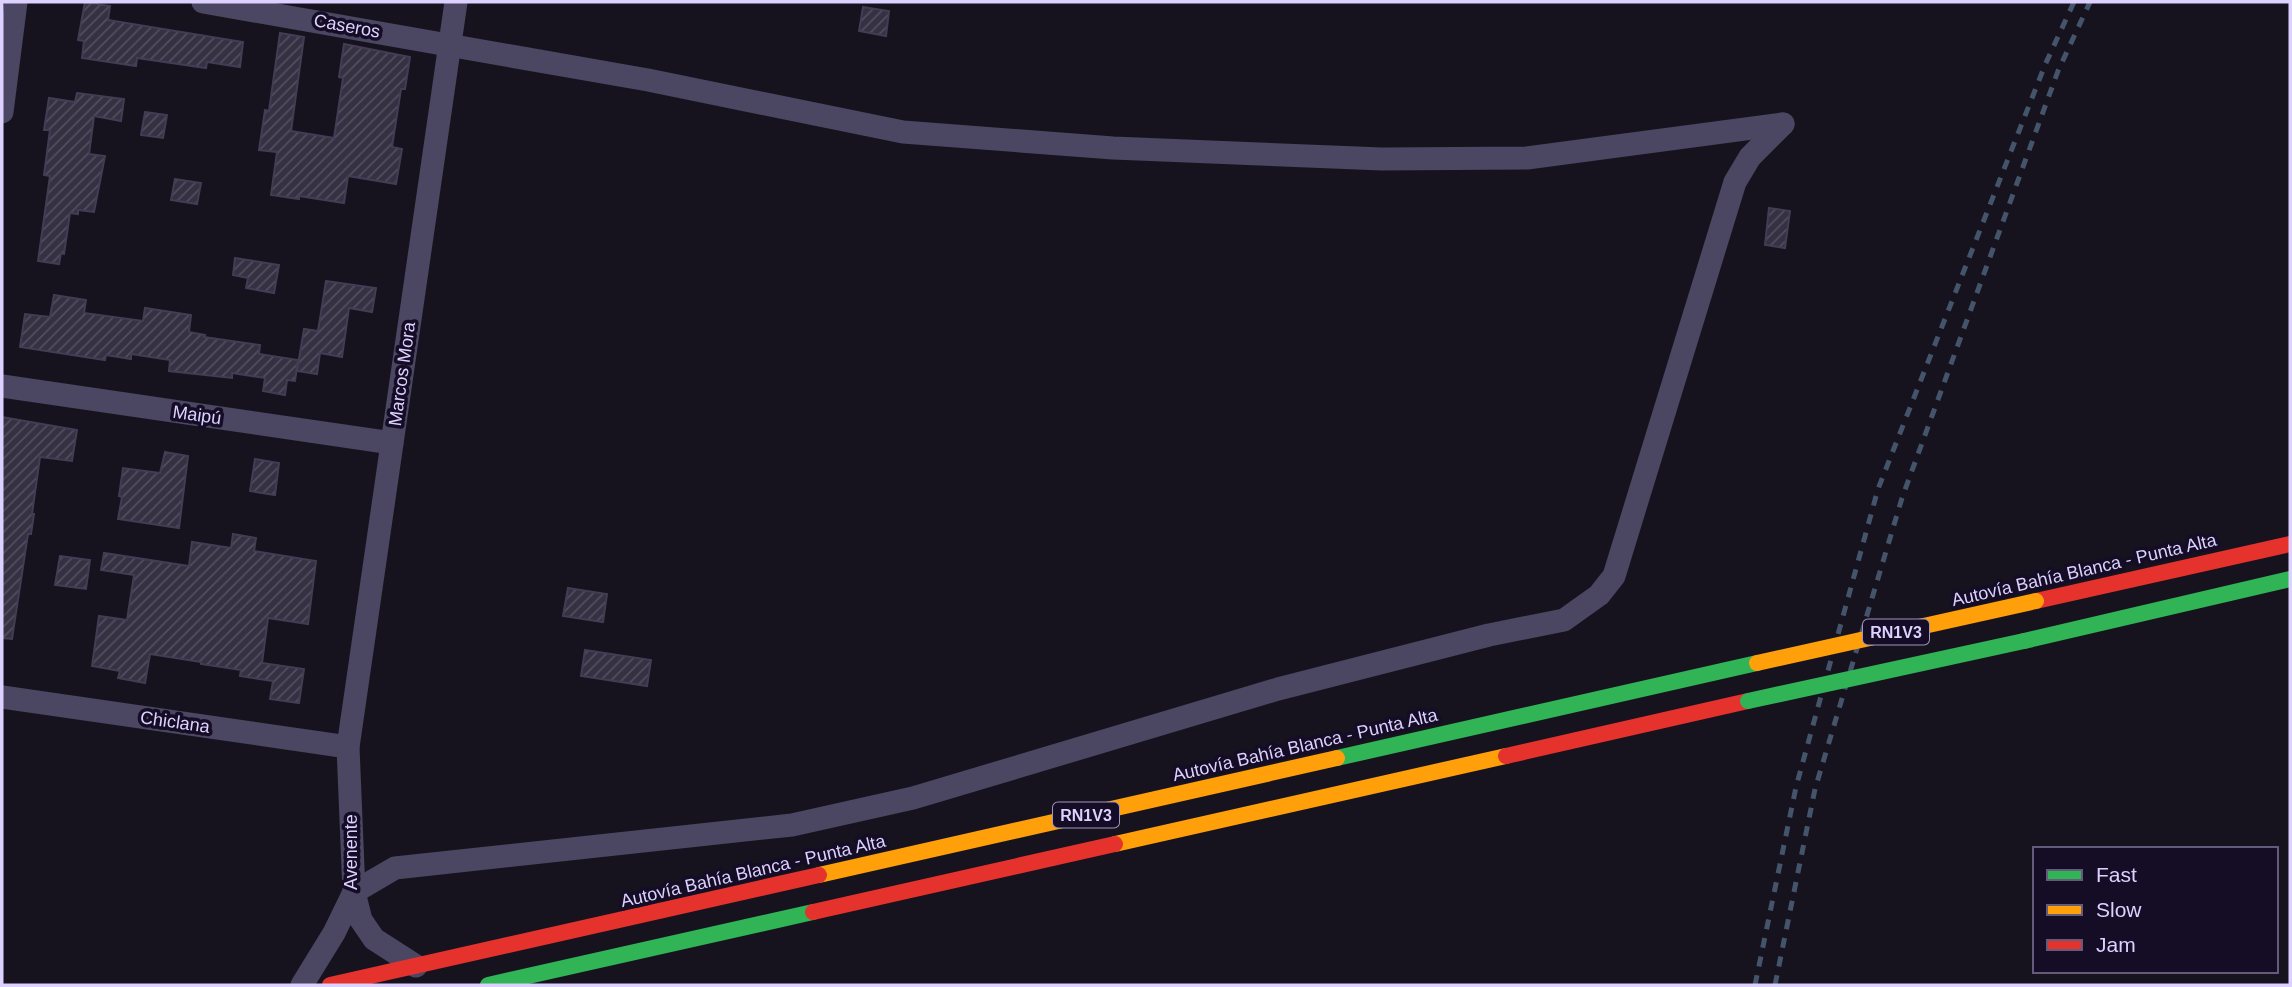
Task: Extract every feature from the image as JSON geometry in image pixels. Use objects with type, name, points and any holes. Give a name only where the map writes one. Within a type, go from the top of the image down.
[{"type":"main road","name":"Autovía Bahía Blanca - Punta Alta","points":[[330,985],[2290,544]]},
{"type":"main road","name":"RN1V3","points":[[502,984],[2290,579]]},
{"type":"street","points":[[2,112],[16,2]]},
{"type":"street","name":"Caseros","points":[[203,2],[661,82],[903,132],[1114,148],[1382,159],[1527,158],[1783,124],[1750,157],[1735,182],[1614,576],[1599,595],[1564,620],[1489,635],[1278,689],[913,798],[805,822],[395,868],[354,892]]},
{"type":"street","name":"Marcos Mora","points":[[348,747],[456,2]]},
{"type":"street","name":"Maipú","points":[[2,386],[392,443]]},
{"type":"street","name":"Chiclana","points":[[2,696],[348,747]]},
{"type":"street","name":"Avenente","points":[[302,985],[334,933],[354,892],[348,747]]},
{"type":"street","points":[[354,892],[361,920],[374,939],[416,966]]},
{"type":"building","points":[[85,2],[110,6],[108,20],[243,42],[240,67],[207,62],[206,68],[137,58],[136,66],[82,58],[84,41],[78,40]]},
{"type":"building","points":[[863,7],[889,11],[886,36],[859,31]]},
{"type":"building","points":[[280,33],[304,37],[291,131],[334,138],[343,78],[339,77],[344,44],[410,57],[405,89],[401,89],[392,147],[402,149],[396,184],[348,176],[344,203],[271,195],[277,152],[259,150],[265,110],[269,111]]},
{"type":"building","points":[[77,93],[124,99],[121,121],[94,116],[89,154],[105,156],[94,212],[78,210],[78,214],[70,213],[64,254],[61,253],[59,264],[38,261],[50,176],[44,175],[50,130],[44,130],[49,98],[75,102]]},
{"type":"building","points":[[145,112],[167,115],[163,138],[141,135]]},
{"type":"building","points":[[175,179],[201,183],[197,204],[171,200]]},
{"type":"building","points":[[1769,208],[1790,211],[1785,248],[1765,245]]},
{"type":"building","points":[[235,258],[279,265],[274,293],[246,288],[248,278],[233,275]]},
{"type":"building","points":[[326,281],[376,288],[372,312],[349,308],[342,357],[320,353],[317,374],[297,371],[304,329],[318,331]]},
{"type":"building","points":[[54,295],[86,300],[84,313],[143,321],[145,308],[191,315],[189,332],[205,335],[204,337],[260,345],[259,354],[298,360],[295,381],[287,380],[285,395],[263,391],[265,378],[232,373],[232,378],[169,371],[170,360],[131,354],[131,359],[106,355],[105,360],[20,347],[25,314],[50,317]]},
{"type":"building","points":[[2,417],[77,430],[72,461],[40,457],[31,534],[28,534],[12,639],[2,638]]},
{"type":"building","points":[[165,452],[188,456],[179,528],[118,519],[123,468],[160,473]]},
{"type":"building","points":[[255,459],[279,463],[275,495],[250,491]]},
{"type":"building","points":[[233,534],[256,538],[254,551],[316,561],[308,624],[268,618],[262,663],[304,669],[299,703],[270,699],[273,681],[240,676],[241,670],[201,662],[150,654],[145,683],[118,678],[120,671],[92,666],[99,616],[127,620],[134,575],[101,570],[104,553],[189,566],[192,542],[231,548]]},
{"type":"building","points":[[60,556],[90,560],[86,589],[55,585]]},
{"type":"building","points":[[568,588],[607,594],[603,622],[563,616]]},
{"type":"building","points":[[585,650],[651,660],[647,686],[581,676]]},
{"type":"railway","points":[[1755,985],[1796,787],[1878,489],[2045,65],[2074,2]]},
{"type":"railway","points":[[1775,985],[1815,789],[1902,498],[2058,71],[2090,2]]},
{"type":"traffic: fast","points":[[2024,641],[2290,579]]},
{"type":"traffic: fast","points":[[1748,701],[2024,641]]},
{"type":"traffic: fast","points":[[1337,758],[1757,663]]},
{"type":"traffic: fast","points":[[488,985],[813,912]]},
{"type":"traffic: slow","points":[[1757,663],[2036,601]]},
{"type":"traffic: slow","points":[[1115,844],[1506,756]]},
{"type":"traffic: slow","points":[[819,875],[1337,758]]},
{"type":"traffic: jam","points":[[2036,601],[2290,544]]},
{"type":"traffic: jam","points":[[1506,756],[1748,701]]},
{"type":"traffic: jam","points":[[813,912],[1115,844]]},
{"type":"traffic: jam","points":[[330,985],[819,875]]}]
